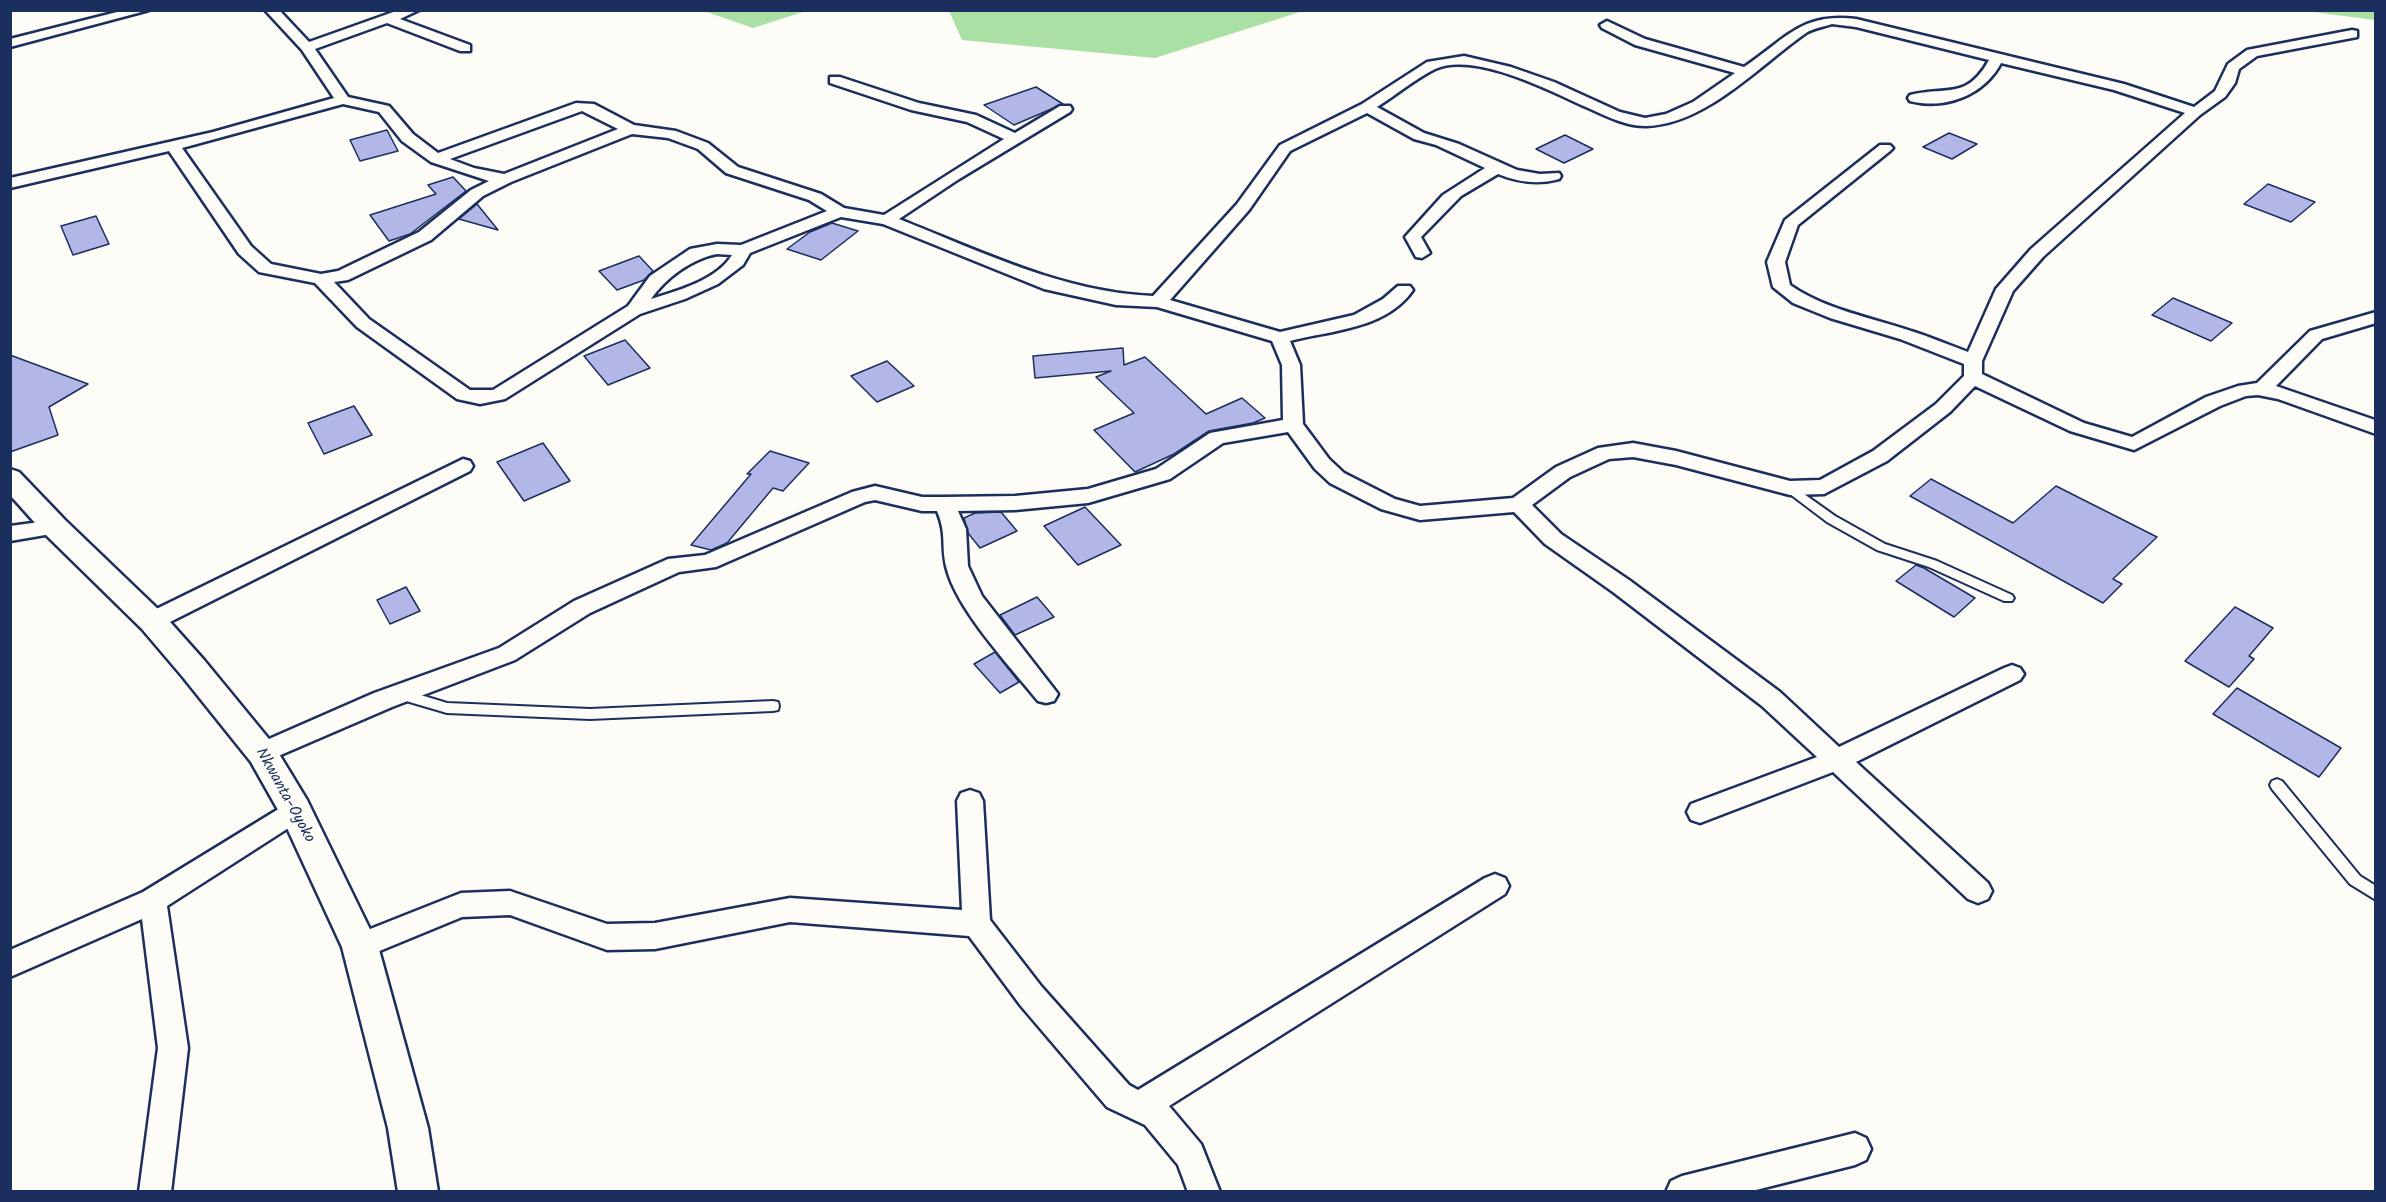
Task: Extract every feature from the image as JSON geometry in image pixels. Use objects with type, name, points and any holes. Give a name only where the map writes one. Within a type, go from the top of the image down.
[{"type":"street","points":[[10,43],[143,10]]},
{"type":"street","points":[[271,10],[307,47],[343,100]]},
{"type":"street","points":[[307,47],[413,10]]},
{"type":"street","points":[[388,19],[465,48]]},
{"type":"street","points":[[1158,302],[1224,231],[1285,148],[1367,107],[1432,66],[1464,60],[1527,77],[1615,115],[1646,122],[1670,118],[1698,105],[1803,29],[1831,20],[1856,23],[2119,87],[2195,112]]},
{"type":"street","points":[[1607,25],[1640,42],[1746,72]]},
{"type":"street","points":[[1280,338],[1291,365],[1293,425],[1322,464],[1337,478],[1388,504],[1420,513],[1499,508],[1519,504],[1563,472],[1605,453],[1633,450],[1676,458],[1790,488],[1824,487],[1880,456],[1942,408],[1973,369],[2006,289],[2037,253],[2195,112],[2217,100],[2230,80],[2233,68],[2252,53],[2352,34]]},
{"type":"street","points":[[1915,98],[1948,98],[1968,93],[1989,74],[1997,58]]},
{"type":"street","points":[[835,80],[916,107],[971,118],[1014,138]]},
{"type":"street","points":[[10,183],[173,146],[343,100],[384,110],[396,129],[424,153],[435,159],[477,176],[505,179]]},
{"type":"street","points":[[435,159],[581,106],[589,106],[630,129],[671,134],[703,146],[732,170],[815,197],[839,212],[887,220],[1050,285],[1116,300],[1158,302],[1280,338],[1307,330],[1353,323],[1391,303],[1404,290]]},
{"type":"street","points":[[1367,107],[1420,136],[1441,142],[1495,168],[1532,178],[1545,179],[1553,176]]},
{"type":"street","points":[[887,220],[1014,138],[1065,109]]},
{"type":"street","points":[[173,146],[245,250],[265,268],[321,279],[342,276],[425,236],[477,193],[505,179],[630,129]]},
{"type":"street","points":[[1885,148],[1791,223],[1776,262],[1782,287],[1799,300],[1836,314],[1906,335],[1973,369],[2077,427],[2134,444],[2221,399],[2248,389],[2262,389],[2340,413],[2376,428]]},
{"type":"street","points":[[1422,253],[1413,237],[1429,217],[1457,192],[1483,179],[1495,168]]},
{"type":"street","points":[[634,310],[656,280],[696,253],[717,249],[743,250],[839,212]]},
{"type":"street","points":[[321,279],[363,322],[464,395],[480,398],[498,395],[634,310],[676,298],[707,284],[741,258],[743,250]]},
{"type":"street","points":[[2262,389],[2316,335],[2376,317]]},
{"type":"street","points":[[262,753],[400,694],[507,654],[582,608],[676,565],[708,562],[860,497],[875,494],[922,504],[944,504],[1015,503],[1088,496],[1163,474],[1217,438],[1293,425]]},
{"type":"street","points":[[152,621],[463,466]]},
{"type":"street","name":"Nkwanta-Oyoko","points":[[10,478],[55,527],[152,621],[262,753],[295,810],[360,946],[408,1128],[418,1191]]},
{"type":"street","points":[[944,504],[955,529],[957,566],[972,600],[1046,694]]},
{"type":"street","points":[[1519,504],[1553,538],[1771,699],[1978,891]]},
{"type":"street","points":[[10,534],[55,527]]},
{"type":"street","points":[[1700,812],[1836,760],[2012,674]]},
{"type":"street","points":[[970,801],[976,924],[1031,996],[1118,1096],[1142,1105],[1156,1114],[1190,1155],[1204,1191]]},
{"type":"street","points":[[10,964],[153,901],[295,810]]},
{"type":"street","points":[[1142,1105],[1495,886]]},
{"type":"street","points":[[153,901],[173,1048],[155,1191]]},
{"type":"street","points":[[360,946],[461,905],[510,903],[607,937],[655,936],[790,910],[976,924]]},
{"type":"street","points":[[1682,1191],[1855,1149]]},
{"type":"lane","points":[[1790,488],[1831,519],[1881,547],[1933,564],[2008,598]]},
{"type":"lane","points":[[400,694],[447,708],[590,714],[772,706]]},
{"type":"lane","points":[[2277,785],[2355,880],[2376,894]]},
{"type":"green space","points":[[704,11],[806,11],[753,28]]},
{"type":"green space","points":[[949,11],[1436,11],[1300,12],[1155,58],[962,40]]},
{"type":"green space","points":[[2306,11],[2375,11],[2375,20]]},
{"type":"building","points":[[1036,87],[1063,104],[1014,125],[984,105]]},
{"type":"building","points":[[387,130],[398,151],[360,161],[350,140]]},
{"type":"building","points":[[1949,133],[1977,144],[1952,159],[1923,147]]},
{"type":"building","points":[[1565,135],[1593,149],[1564,163],[1536,149]]},
{"type":"building","points":[[453,177],[466,191],[410,234],[389,241],[370,215],[436,194],[428,185]]},
{"type":"building","points":[[2268,184],[2315,202],[2291,222],[2244,204]]},
{"type":"building","points":[[477,204],[498,230],[459,219]]},
{"type":"building","points":[[96,216],[109,244],[73,255],[61,226]]},
{"type":"building","points":[[832,223],[858,231],[821,260],[787,249],[810,232]]},
{"type":"building","points":[[639,256],[653,271],[644,280],[617,290],[599,271]]},
{"type":"building","points":[[2173,298],[2232,323],[2211,341],[2152,315]]},
{"type":"building","points":[[625,340],[650,368],[608,385],[584,356]]},
{"type":"building","points":[[1123,348],[1124,365],[1145,357],[1206,414],[1242,398],[1265,418],[1253,423],[1209,431],[1174,454],[1135,472],[1094,430],[1134,413],[1096,377],[1111,371],[1035,378],[1033,356]]},
{"type":"building","points":[[10,355],[88,384],[49,407],[58,435],[10,452]]},
{"type":"building","points":[[887,361],[914,386],[877,402],[851,376]]},
{"type":"building","points":[[354,406],[372,435],[324,454],[308,423]]},
{"type":"building","points":[[543,443],[570,481],[524,501],[497,462]]},
{"type":"building","points":[[770,451],[809,463],[783,491],[773,488],[727,543],[711,550],[691,545],[751,474],[747,474]]},
{"type":"building","points":[[1931,479],[2013,523],[2056,486],[2157,537],[2113,579],[2122,584],[2103,603],[1910,496]]},
{"type":"building","points":[[1085,507],[1121,545],[1078,565],[1044,526]]},
{"type":"building","points":[[1001,512],[1017,531],[980,548],[968,533],[964,518],[975,513]]},
{"type":"building","points":[[1916,565],[1975,598],[1954,617],[1896,581]]},
{"type":"building","points":[[406,587],[420,611],[390,624],[377,600]]},
{"type":"building","points":[[1037,597],[1054,617],[1015,635],[1000,615]]},
{"type":"building","points":[[2235,607],[2273,628],[2249,656],[2254,659],[2229,687],[2185,661]]},
{"type":"building","points":[[995,652],[1019,682],[1000,693],[974,664]]},
{"type":"building","points":[[2237,688],[2341,748],[2319,777],[2213,714]]}]
